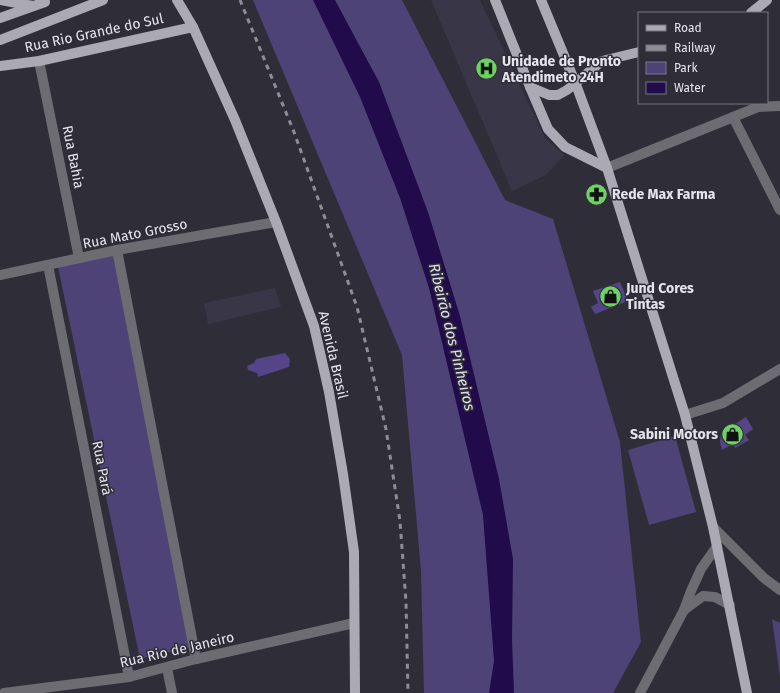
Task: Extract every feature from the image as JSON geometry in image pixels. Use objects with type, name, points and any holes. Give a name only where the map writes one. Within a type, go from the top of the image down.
[{"type":"main road","points":[[1,0],[43,2]]},
{"type":"main road","name":"Avenida Brasil","points":[[177,0],[193,27],[235,120],[276,222],[314,326],[329,392],[354,552],[355,693]]},
{"type":"main road","points":[[495,0],[548,129],[565,147],[607,168]]},
{"type":"main road","points":[[541,0],[575,82],[607,168],[685,415],[713,527],[747,693]]},
{"type":"main road","points":[[752,12],[767,0]]},
{"type":"main road","points":[[0,40],[100,1]]},
{"type":"main road","points":[[0,18],[43,2]]},
{"type":"main road","name":"Rua Rio Grande do Sul","points":[[0,66],[39,61],[193,27]]},
{"type":"main road","points":[[530,86],[548,95],[558,95],[567,90],[575,82],[602,62],[638,52]]},
{"type":"street","name":"Rua Bahia","points":[[39,61],[79,258]]},
{"type":"street","points":[[607,168],[758,107],[780,106]]},
{"type":"street","points":[[733,117],[780,210]]},
{"type":"street","name":"Rua Mato Grosso","points":[[0,275],[117,250],[276,222]]},
{"type":"street","points":[[117,250],[196,659]]},
{"type":"street","name":"Rua Pará","points":[[48,265],[129,677]]},
{"type":"street","points":[[685,415],[723,403],[780,369]]},
{"type":"street","points":[[713,527],[764,578],[780,590]]},
{"type":"street","points":[[640,693],[684,610],[690,590],[701,569],[717,546]]},
{"type":"street","points":[[684,610],[703,596],[715,597],[730,605]]},
{"type":"street","name":"Rua Rio de Janeiro","points":[[4,693],[129,677],[196,659],[354,623]]},
{"type":"street","points":[[167,668],[172,693]]},
{"type":"street","points":[[648,678],[648,693]]},
{"type":"shaded area","name":"Unidade de Pronto Atendimeto 24H","points":[[431,0],[480,0],[545,138],[564,155],[546,175],[512,191]]},
{"type":"shaded area","points":[[275,288],[281,307],[208,324],[204,303]]},
{"type":"green space","points":[[253,0],[402,0],[505,200],[553,219],[620,442],[641,642],[613,693],[424,693],[421,571],[402,355]]},
{"type":"green space","points":[[117,254],[191,647],[140,659],[58,267]]},
{"type":"green space","points":[[675,436],[696,512],[649,525],[628,450]]},
{"type":"green space","points":[[772,619],[780,623],[780,677]]},
{"type":"water","name":"Ribeirão dos Pinheiros","points":[[313,0],[335,0],[379,82],[428,212],[460,316],[499,479],[513,559],[512,640],[514,693],[489,693],[494,661],[483,515],[429,288],[400,198],[360,97]]},
{"type":"building","name":"Jund Cores Tintas","points":[[620,282],[628,301],[595,314],[591,307],[598,303],[593,291]]},
{"type":"building","points":[[285,353],[290,359],[289,367],[258,377],[257,373],[248,370],[247,366],[254,363],[256,359]]},
{"type":"building","name":"Sabini Motors","points":[[746,417],[753,429],[745,435],[749,440],[735,448],[733,444],[722,450],[720,442],[721,433]]},
{"type":"railway","points":[[240,0],[294,132],[357,307],[386,429],[400,521],[406,602],[408,693]]},
{"type":"place","name":"Unidade de Pronto Atendimeto 24H","points":[[487,69]]},
{"type":"place","name":"Rede Max Farma","points":[[596,194]]},
{"type":"place","name":"Jund Cores Tintas","points":[[610,296]]},
{"type":"place","name":"Sabini Motors","points":[[733,434]]}]
